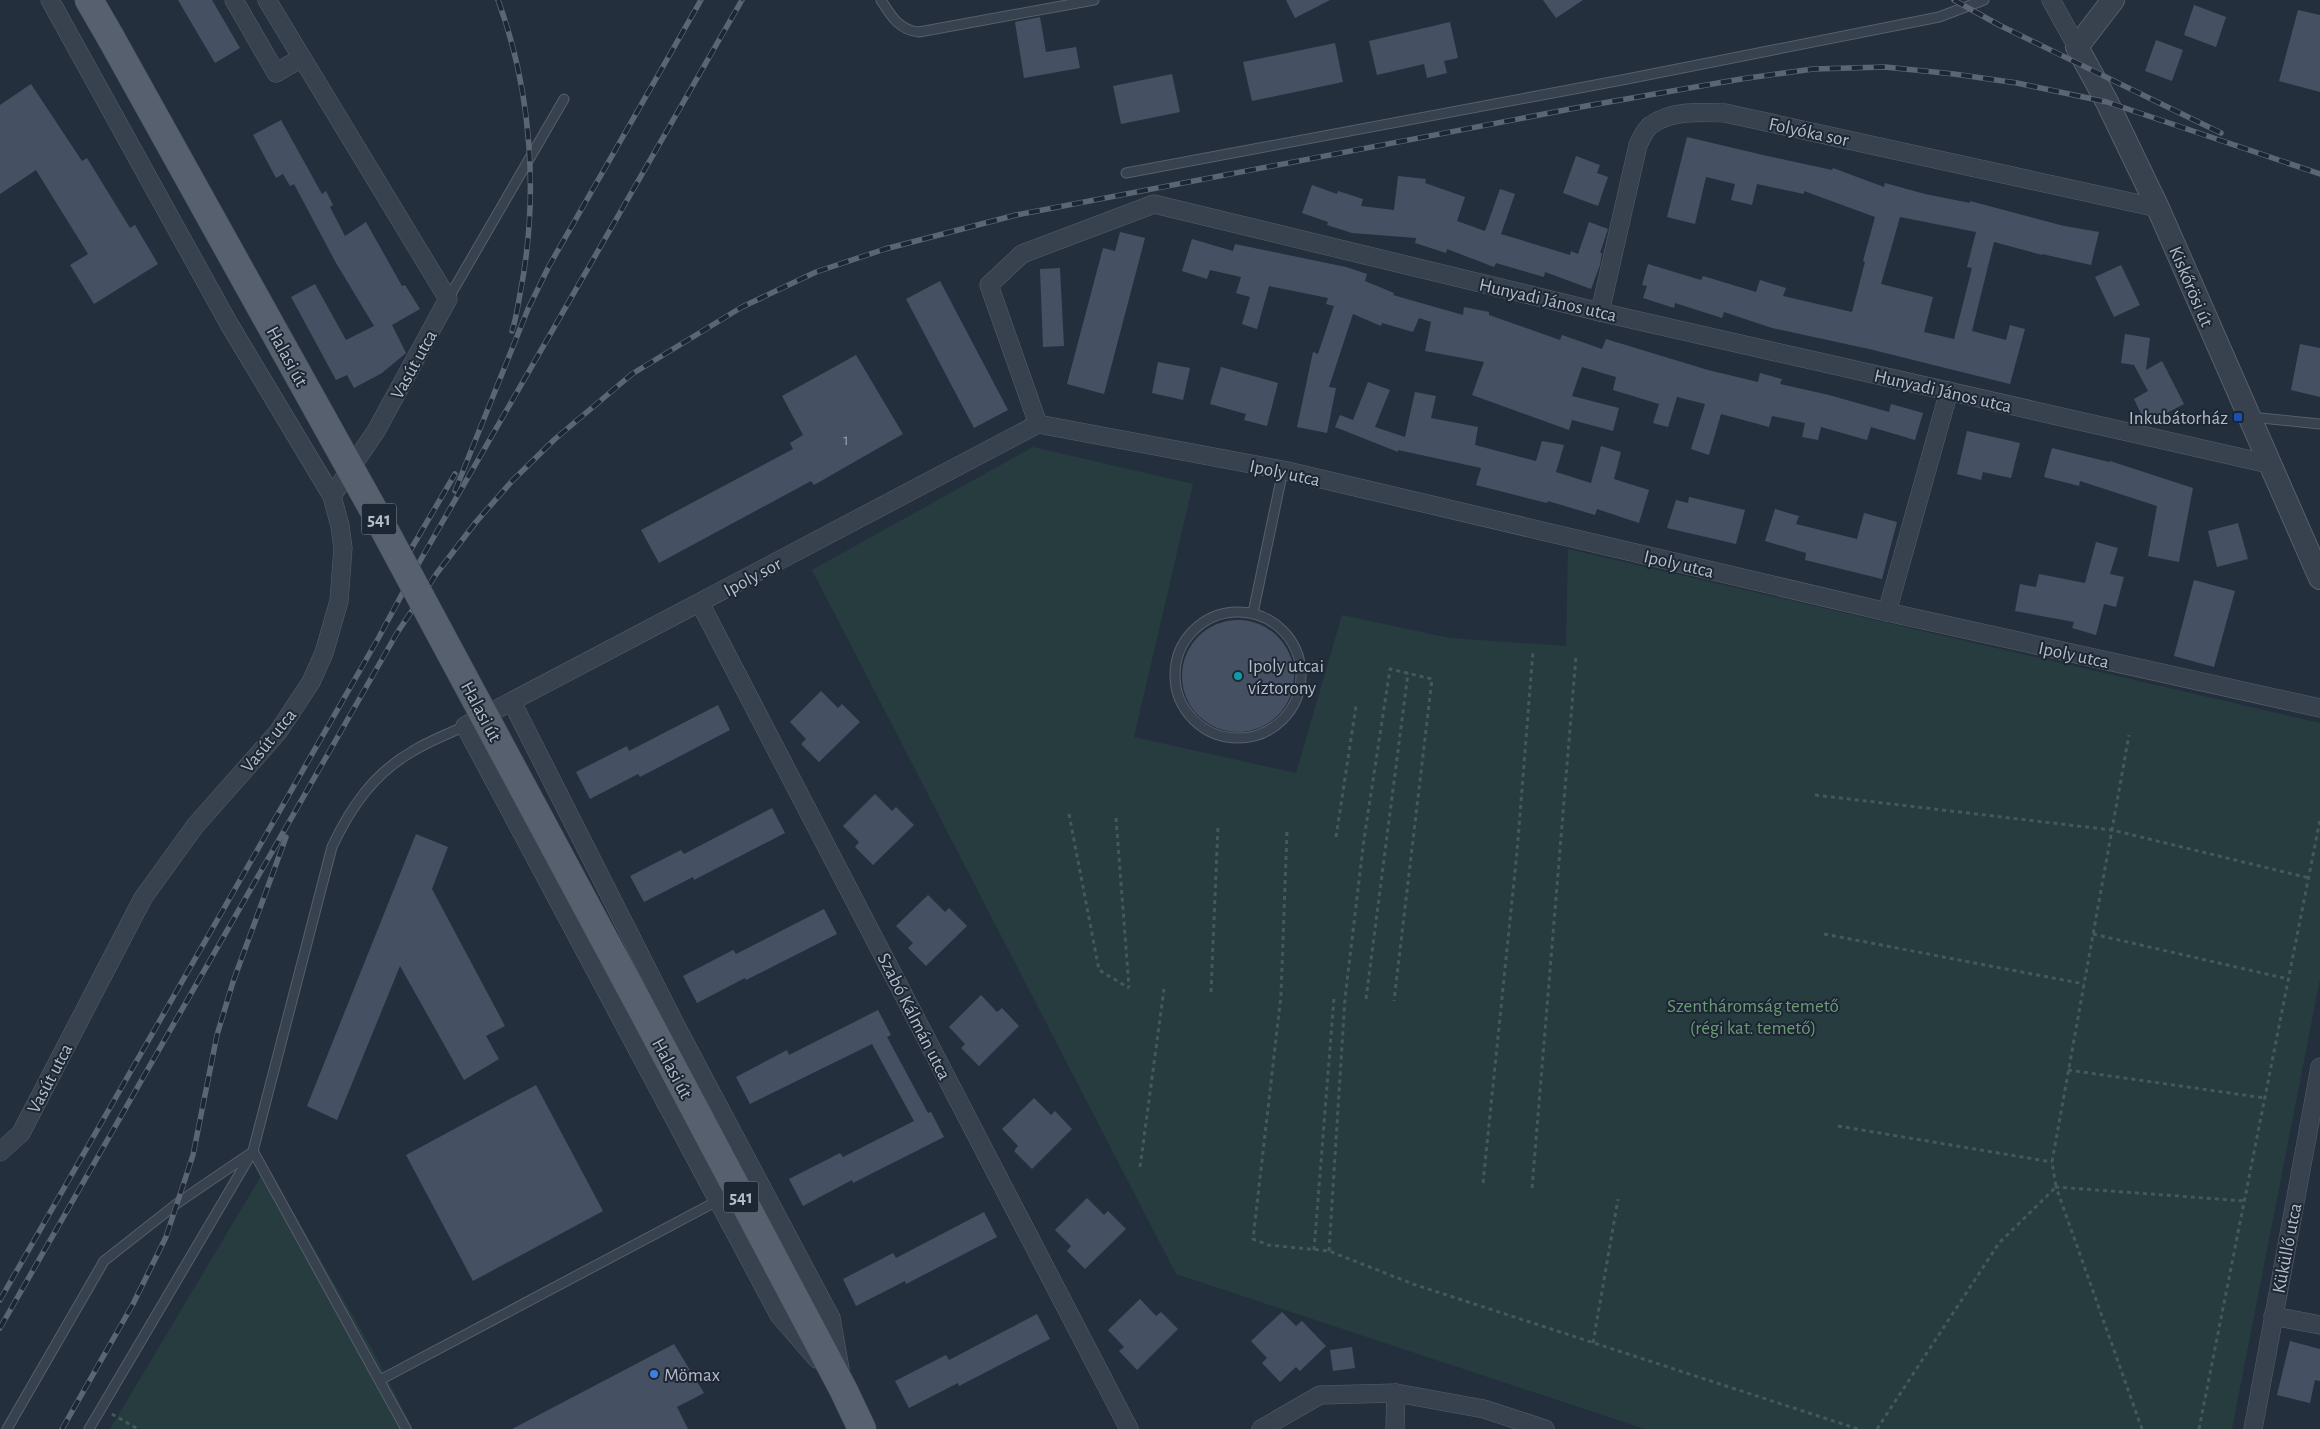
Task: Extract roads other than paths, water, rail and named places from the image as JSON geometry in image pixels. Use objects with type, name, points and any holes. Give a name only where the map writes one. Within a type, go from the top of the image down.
[{"type":"main road","name":"Halasi út","points":[[89,0],[384,529],[639,1004],[862,1429]]},
{"type":"street","name":"Halasi út","points":[[50,0],[230,324],[332,496]]},
{"type":"street","points":[[234,0],[276,73],[301,58]]},
{"type":"street","points":[[267,0],[448,299]]},
{"type":"street","name":"Kiskőrösi út","points":[[2051,0],[2107,102],[2158,208],[2320,578]]},
{"type":"street","points":[[2077,47],[2113,0]]},
{"type":"street","name":"Folyóka sor","points":[[1600,312],[1638,145],[1650,125],[1666,118],[1696,111],[1725,113],[2158,208]]},
{"type":"street","name":"Hunyadi János utca","points":[[1038,424],[989,285],[1022,254],[1154,204],[1600,312],[2269,464]]},
{"type":"street","name":"Vasút utca","points":[[0,1152],[21,1132],[142,898],[195,826],[278,732],[311,682],[324,653],[339,601],[342,548],[340,526],[332,496],[376,431],[448,299]]},
{"type":"street","points":[[1887,612],[1949,391]]},
{"type":"street","name":"Ipoly utca","points":[[1038,424],[1283,470],[1887,612],[2320,708]]},
{"type":"street","name":"Ipoly sor","points":[[466,726],[1038,424]]},
{"type":"street","name":"Szabó Kálmán utca","points":[[700,603],[1129,1429]]},
{"type":"street","points":[[512,702],[676,1026],[831,1318],[843,1390]]},
{"type":"street","points":[[466,726],[779,1315],[843,1390]]},
{"type":"street","name":"Küküllő utca","points":[[2253,1429],[2320,1067]]},
{"type":"street","points":[[2273,1316],[2320,1325]]},
{"type":"street","points":[[1395,1429],[1396,1392]]},
{"type":"street","points":[[1261,1429],[1320,1395],[1396,1392],[1484,1410],[1545,1429]]},
{"type":"lane","points":[[881,0],[892,19],[908,31],[919,32],[1094,0]]},
{"type":"lane","points":[[1126,173],[1622,80],[1939,17],[1984,0]]},
{"type":"lane","points":[[448,299],[564,99]]},
{"type":"lane","points":[[2248,416],[2320,424]]},
{"type":"lane","points":[[1253,613],[1283,470]]},
{"type":"lane","points":[[1234,612],[1253,613],[1278,627],[1294,646],[1300,669],[1298,693],[1287,714],[1268,729],[1246,737],[1222,736],[1200,726],[1185,708],[1176,686],[1176,663],[1185,641],[1201,624],[1222,614],[1234,612]]},
{"type":"lane","points":[[89,1429],[253,1151],[332,847],[346,817],[363,792],[412,751],[466,726]]},
{"type":"lane","points":[[253,1151],[406,1429]]},
{"type":"lane","points":[[7,1429],[104,1261],[179,1202],[253,1151]]},
{"type":"lane","points":[[380,1380],[719,1200]]},
{"type":"railway","points":[[498,0],[518,71],[525,108],[529,146],[530,183],[526,258],[518,308],[512,331]]},
{"type":"railway","points":[[455,491],[528,309],[549,266],[701,0]]},
{"type":"railway","points":[[0,1300],[379,637],[416,568],[742,0]]},
{"type":"railway","points":[[1954,0],[1999,25],[2221,133]]},
{"type":"railway","points":[[0,1328],[397,633],[437,573],[476,522],[512,481],[555,439],[632,374],[742,307],[816,272],[885,249],[1016,215],[1586,106],[1741,79],[1813,69],[1885,67],[2017,83],[2107,102],[2320,174]]},
{"type":"railway","points":[[407,556],[455,474]]},
{"type":"railway","points":[[62,1429],[133,1304],[166,1237],[193,1155],[217,1035],[233,982],[286,837]]},
{"type":"place","name":"Inkubátorház","points":[[2238,417]]},
{"type":"place","name":"Ipoly utcai víztorony","points":[[1238,676]]},
{"type":"place","name":"Mömax","points":[[654,1374]]},
{"type":"park label","name":"Szentháromság temető (régi kat. temető)","points":[[1753,1016]]}]
